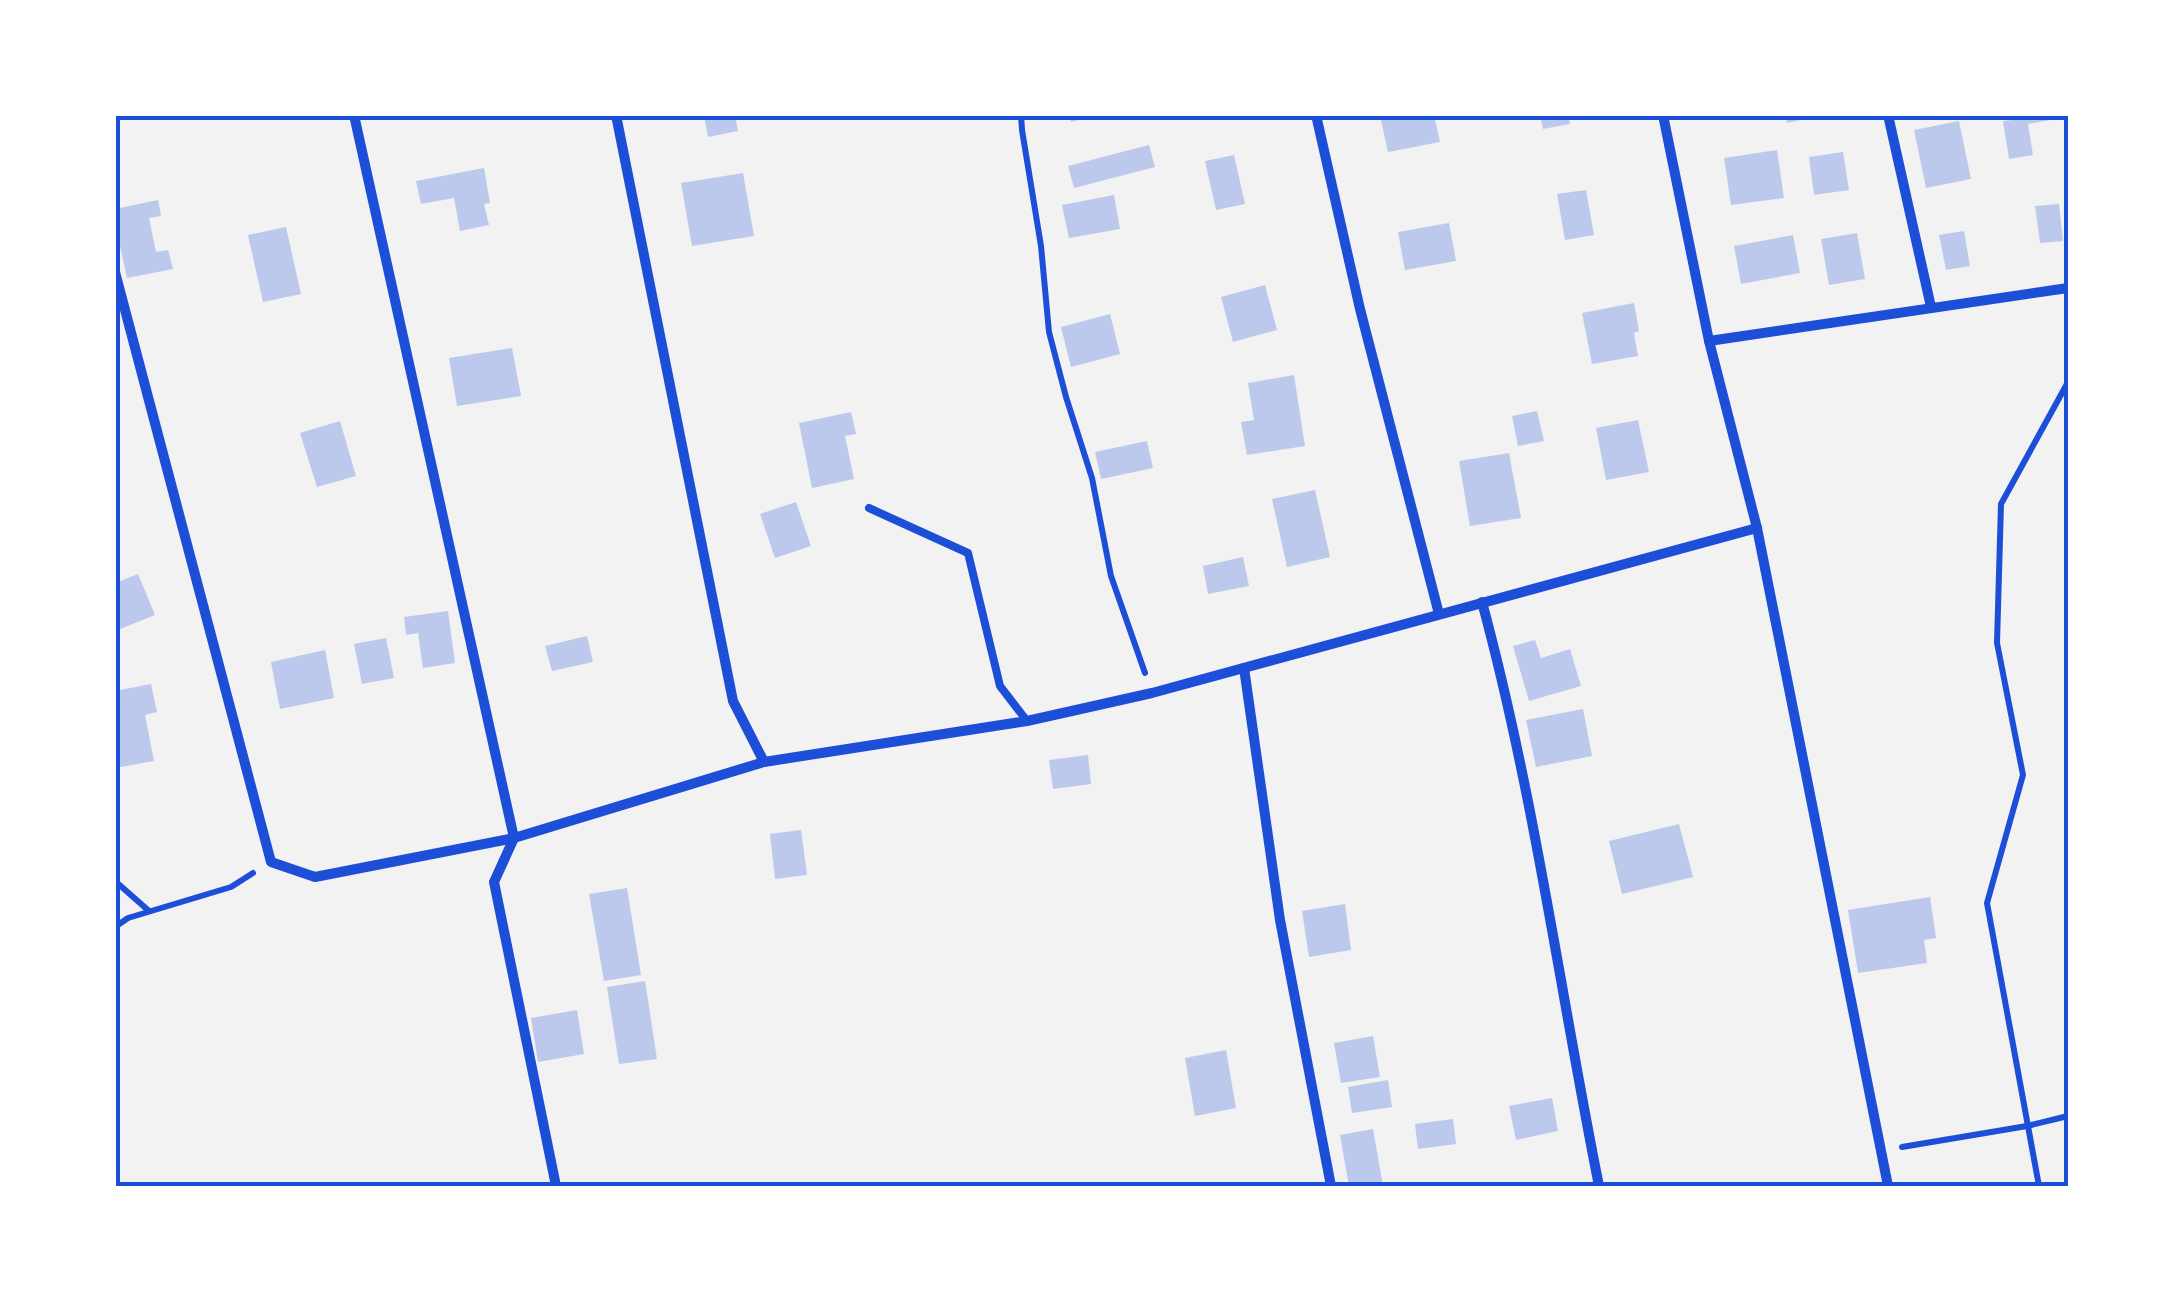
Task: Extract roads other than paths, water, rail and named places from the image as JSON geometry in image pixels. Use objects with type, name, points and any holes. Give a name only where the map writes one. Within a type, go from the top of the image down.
[{"type":"street","points":[[354,115],[514,838],[494,882],[556,1186]]},
{"type":"street","points":[[616,115],[734,701],[764,762]]},
{"type":"street","points":[[1316,115],[1360,309],[1439,614]]},
{"type":"street","points":[[1663,115],[1709,340],[1756,528],[1888,1186]]},
{"type":"street","points":[[1888,115],[1931,307]]},
{"type":"street","points":[[115,272],[271,862],[314,876],[514,838],[764,762],[1027,722],[1152,694],[1756,528]]},
{"type":"street","points":[[1709,340],[2068,288]]},
{"type":"street","points":[[1482,602],[1530,801],[1600,1186]]},
{"type":"street","points":[[1244,668],[1280,920],[1331,1186]]},
{"type":"lane","points":[[869,508],[968,553],[1000,686],[1027,722]]}]
